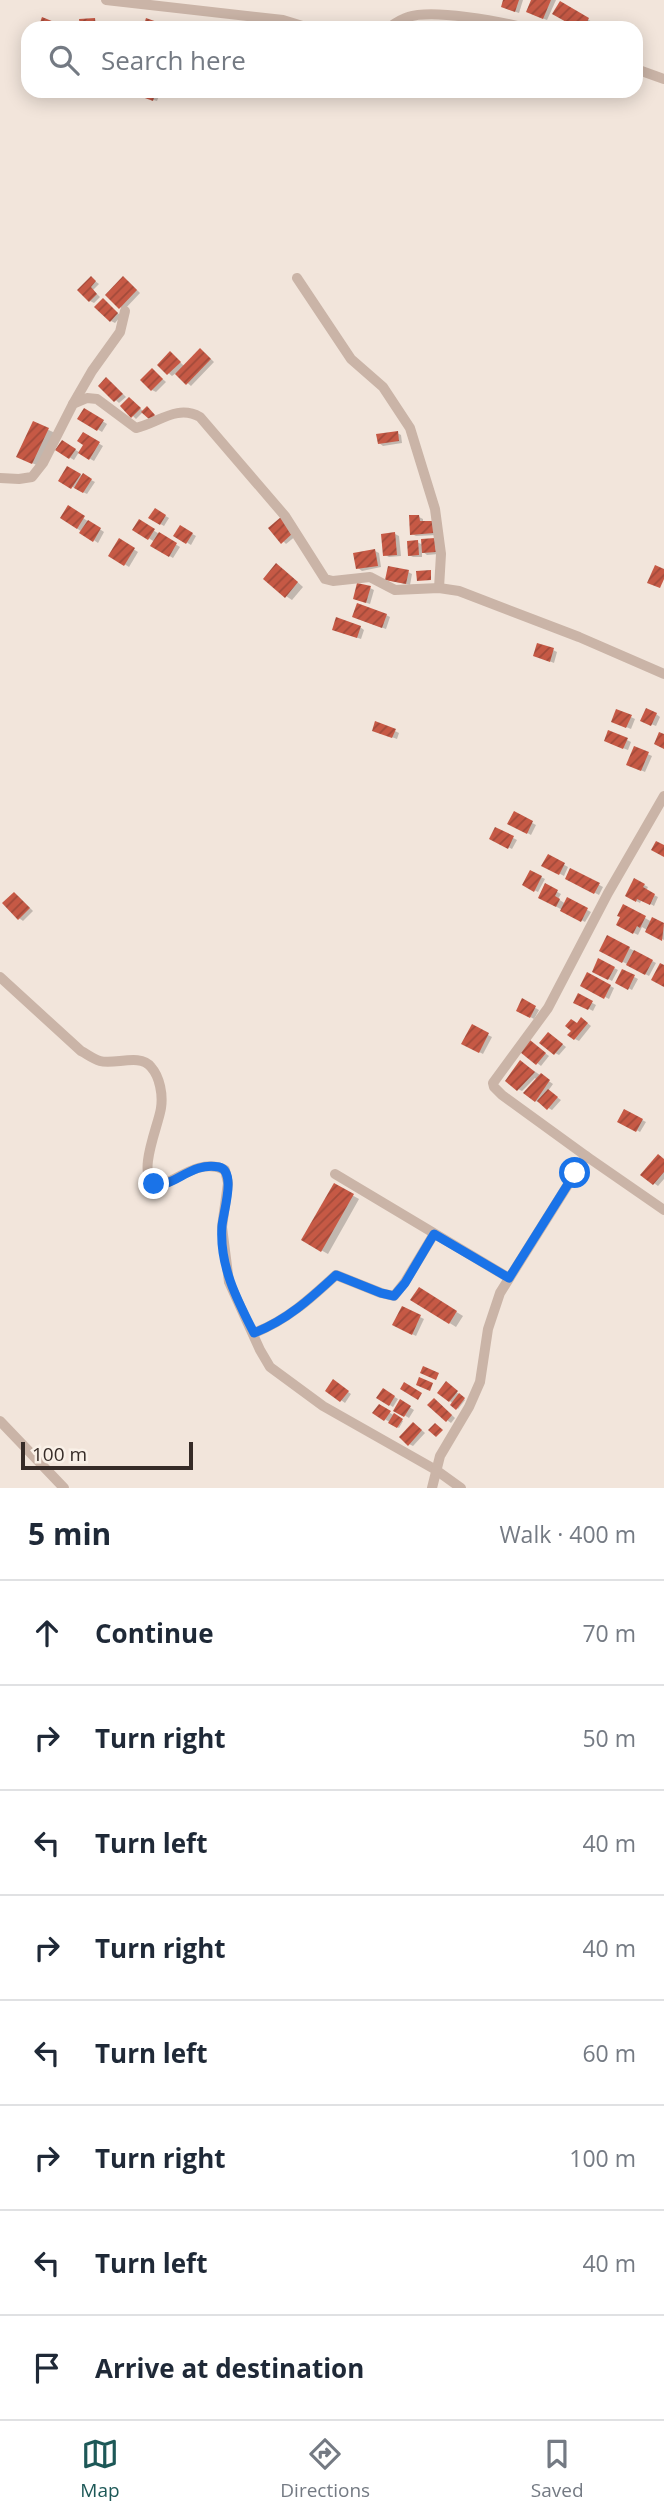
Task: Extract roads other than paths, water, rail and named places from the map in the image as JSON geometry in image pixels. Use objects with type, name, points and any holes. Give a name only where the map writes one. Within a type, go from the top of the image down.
[{"type":"street","points":[[106,0],[286,21]]},
{"type":"street","points":[[399,21],[416,15],[452,15],[486,21]]},
{"type":"street","points":[[643,72],[664,79]]},
{"type":"street","points":[[297,278],[351,359],[383,387],[410,428],[435,509],[441,554],[439,587]]},
{"type":"street","points":[[0,478],[32,477],[43,463],[92,371],[120,332],[125,311]]},
{"type":"street","points":[[73,404],[87,398],[97,399],[135,428],[180,411],[196,415],[285,516],[325,579],[333,581],[370,577],[397,590],[439,587],[459,591],[579,636],[664,674]]},
{"type":"street","points":[[664,796],[608,893],[548,1008],[494,1083],[494,1087],[502,1095],[664,1210]]},
{"type":"street","points":[[0,977],[91,1057],[114,1062],[141,1060],[150,1065],[161,1090],[161,1108],[150,1149],[148,1176],[154,1184],[160,1186],[196,1167],[219,1167],[225,1170],[228,1183],[222,1227],[229,1282],[270,1367],[323,1406],[436,1470],[461,1488]]},
{"type":"street","points":[[432,1488],[447,1444],[476,1392],[484,1364],[488,1329],[500,1293],[586,1156]]},
{"type":"street","points":[[335,1174],[509,1278]]},
{"type":"street","points":[[254,1333],[274,1325],[300,1308],[336,1275],[394,1296],[405,1283],[434,1234]]},
{"type":"street","points":[[0,1421],[64,1488]]}]
